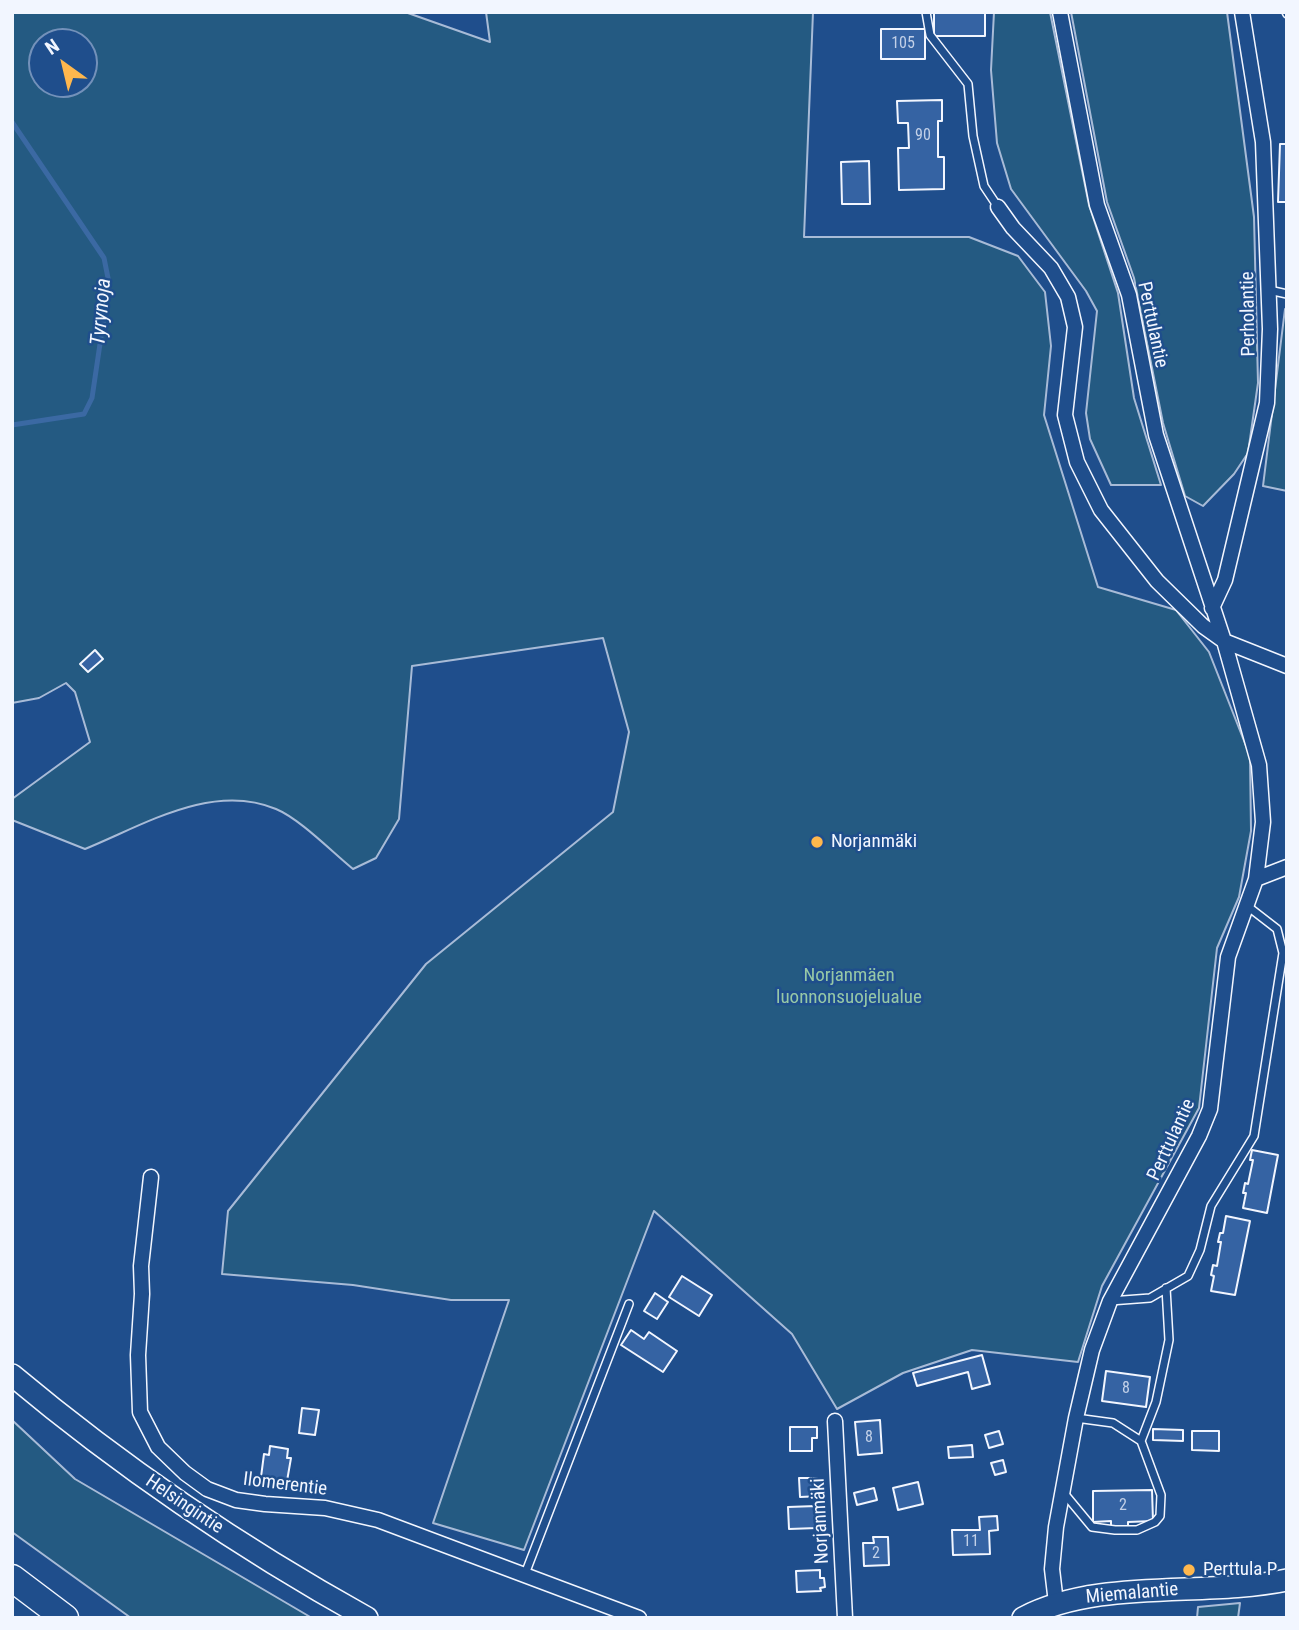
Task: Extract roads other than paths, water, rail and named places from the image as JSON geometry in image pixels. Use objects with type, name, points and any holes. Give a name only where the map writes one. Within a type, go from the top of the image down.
[{"type":"highway","points":[[12,1578],[65,1618]]},
{"type":"main road","name":"Helsingintie","points":[[12,1375],[59,1415],[177,1503],[274,1565],[367,1618]]},
{"type":"main road","name":"Miemalantie","points":[[1023,1618],[1056,1603],[1111,1595],[1253,1586],[1287,1580]]},
{"type":"street","name":"Perttulantie","points":[[1056,1603],[1053,1554],[1076,1418],[1092,1350],[1110,1301],[1199,1136],[1210,1109],[1228,957],[1256,878],[1263,822],[1259,765],[1224,641],[1156,435],[1129,295],[1097,205],[1060,12]]},
{"type":"street","name":"Perholantie","points":[[1212,608],[1225,580],[1267,408],[1270,329],[1263,142],[1242,12]]},
{"type":"street","points":[[998,207],[1013,228],[1051,268],[1068,297],[1075,327],[1065,415],[1077,462],[1101,510],[1143,565],[1177,603],[1224,641],[1287,666]]},
{"type":"street","points":[[1256,878],[1287,867]]},
{"type":"street","name":"Ilomerentie","points":[[151,1177],[141,1266],[138,1355],[140,1412],[158,1447],[185,1473],[207,1489],[236,1500],[325,1508],[378,1520],[639,1618]]},
{"type":"street","name":"Norjanmäki","points":[[835,1422],[845,1618]]},
{"type":"lane","points":[[926,12],[930,35],[968,84],[973,136],[984,186],[998,207]]},
{"type":"lane","points":[[1269,289],[1287,294]]},
{"type":"lane","points":[[1110,1301],[1150,1298],[1188,1276],[1200,1250],[1211,1206],[1254,1136],[1283,953],[1277,929],[1247,905]]},
{"type":"lane","points":[[1141,1441],[1156,1402],[1169,1340],[1166,1289]]},
{"type":"lane","points":[[525,1574],[629,1304]]},
{"type":"lane","points":[[1063,1492],[1092,1527],[1137,1530],[1155,1522],[1160,1516],[1161,1495],[1141,1441],[1113,1423],[1076,1418]]},
{"type":"waterway","name":"Tyrynoja","points":[[12,122],[104,258],[109,283],[92,398],[84,414],[12,425]]},
{"type":"place","name":"Norjanmäki","points":[[817,842]]},
{"type":"place","name":"Perttula P","points":[[1189,1570]]},
{"type":"park label","name":"Norjanmäen luonnonsuojelualue","points":[[849,987]]}]
